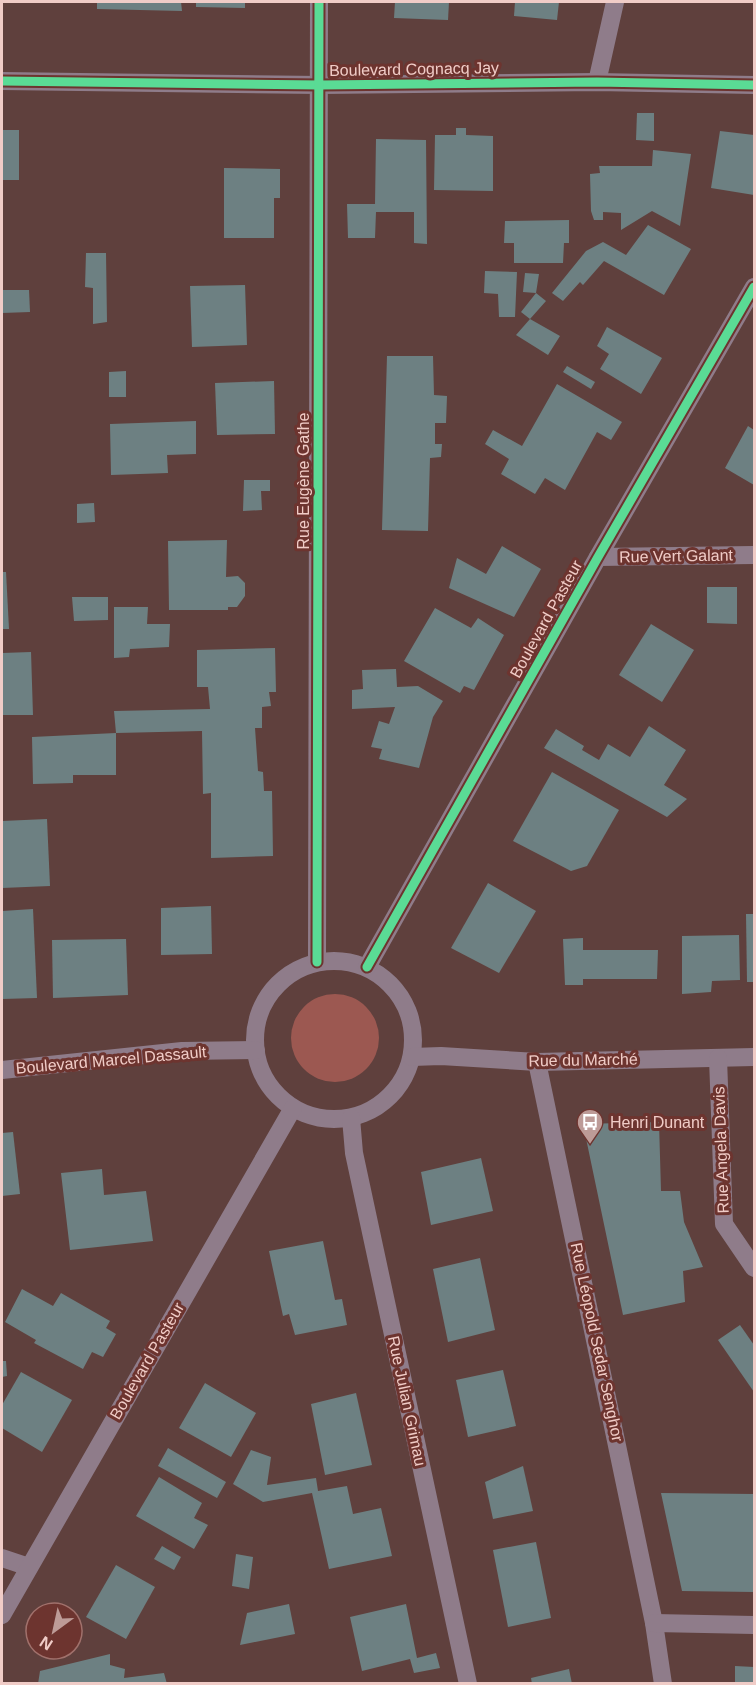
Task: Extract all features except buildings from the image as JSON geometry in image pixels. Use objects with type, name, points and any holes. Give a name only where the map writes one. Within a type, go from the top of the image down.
[{"type":"street","name":"Rue Eugène Gathe","points":[[317,962],[319,2]]},
{"type":"street","points":[[597,82],[615,2]]},
{"type":"street","name":"Boulevard Cognacq Jay","points":[[2,81],[320,85],[597,82],[754,85]]},
{"type":"street","name":"Boulevard Pasteur","points":[[367,967],[598,557],[754,287]]},
{"type":"street","name":"Rue Vert Galant","points":[[598,557],[754,555]]},
{"type":"street","points":[[342,960],[367,967],[389,982],[406,1004],[413,1030],[412,1057],[404,1078],[390,1096],[372,1110],[351,1118],[331,1119],[312,1116],[293,1108],[275,1093],[262,1072],[256,1050],[256,1026],[263,1004],[276,985],[295,970],[317,962],[342,960]]},
{"type":"street","name":"Boulevard Marcel Dassault","points":[[2,1070],[182,1051],[256,1050]]},
{"type":"street","name":"Rue du Marché","points":[[412,1057],[441,1056],[537,1062],[754,1057]]},
{"type":"street","name":"Rue Angela Davis","points":[[718,1058],[723,1224],[754,1268]]},
{"type":"street","name":"Rue Léopold Sedar Senghor","points":[[537,1062],[654,1623],[663,1683]]},
{"type":"street","name":"Boulevard Pasteur","points":[[2,1615],[293,1108]]},
{"type":"street","name":"Rue Julian Grimau","points":[[351,1118],[354,1153],[468,1683]]},
{"type":"street","points":[[2,1558],[30,1567]]},
{"type":"street","points":[[654,1623],[754,1624]]},
{"type":"shaded area","points":[[335,994],[360,1001],[372,1013],[379,1038],[372,1063],[360,1075],[335,1082],[310,1075],[298,1063],[291,1038],[298,1013],[310,1001]]},
{"type":"cycle path","points":[[317,962],[319,2]]},
{"type":"cycle path","points":[[2,81],[320,85],[597,82],[754,85]]},
{"type":"cycle path","points":[[367,967],[598,557],[754,287]]},
{"type":"place","name":"Henri Dunant","points":[[590,1145]]}]
